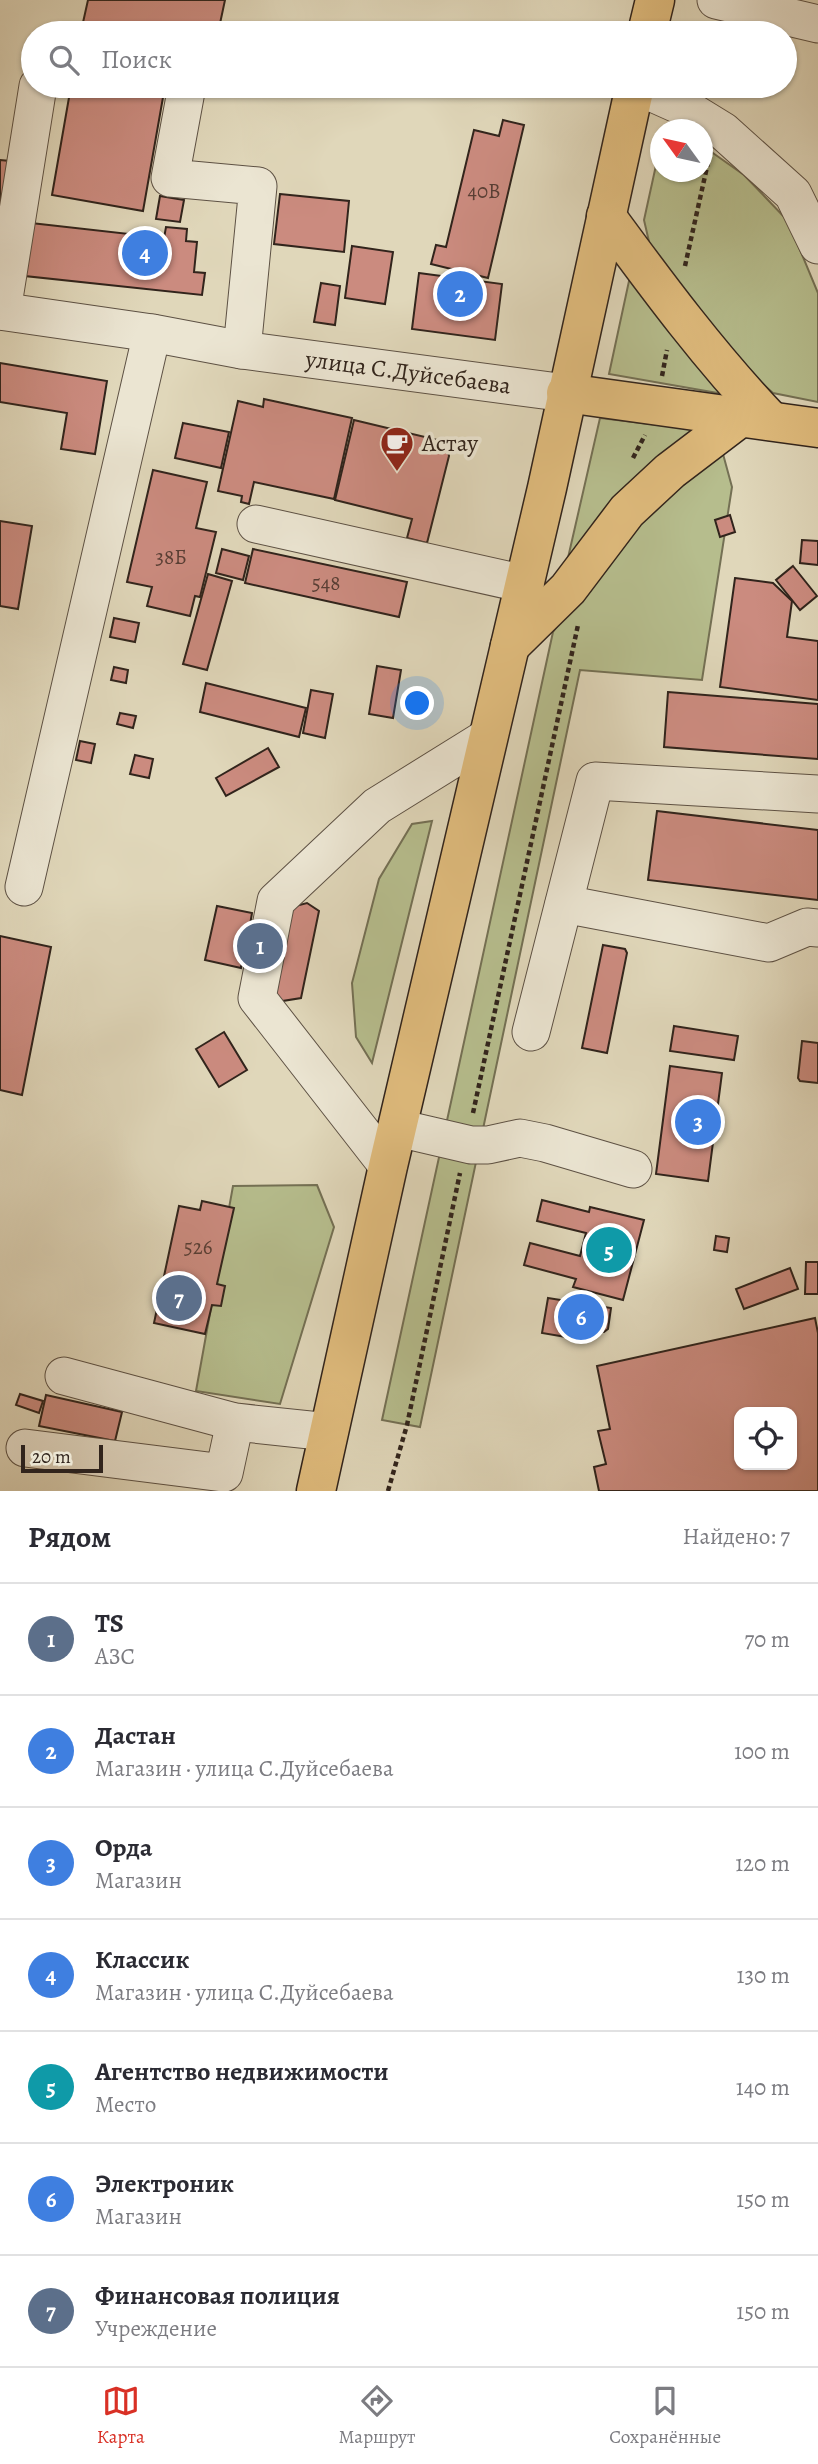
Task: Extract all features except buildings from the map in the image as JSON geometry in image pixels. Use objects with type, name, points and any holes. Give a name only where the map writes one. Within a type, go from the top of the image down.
[{"type":"main road","points":[[650,21],[654,0]]},
{"type":"main road","points":[[316,1491],[388,1166],[525,584],[633,98]]},
{"type":"main road","points":[[510,646],[568,589],[627,511],[670,471],[756,419],[732,380],[606,216]]},
{"type":"main road","name":"улица С.Дуйсебаева","points":[[566,393],[818,428]]},
{"type":"street","points":[[716,0],[818,24]]},
{"type":"street","points":[[1,311],[36,98]]},
{"type":"street","points":[[185,98],[170,178],[258,187],[242,350]]},
{"type":"street","points":[[663,98],[716,127],[793,194],[816,235]]},
{"type":"street","name":"улица С.Дуйсебаева","points":[[1,311],[152,333],[242,350],[566,393]]},
{"type":"street","points":[[24,887],[152,333]]},
{"type":"street","points":[[256,524],[525,584]]},
{"type":"street","points":[[388,1166],[257,998],[276,901],[377,806],[488,737]]},
{"type":"street","points":[[531,1032],[595,781],[818,794]]},
{"type":"street","points":[[564,904],[769,943],[807,927],[818,928]]},
{"type":"street","points":[[398,1128],[466,1144],[488,1145],[520,1138],[633,1169]]},
{"type":"street","points":[[64,1376],[234,1422],[329,1433]]},
{"type":"street","points":[[25,1448],[224,1473],[234,1422]]},
{"type":"path","points":[[660,383],[723,98]]},
{"type":"path","points":[[632,461],[650,425]]},
{"type":"path","points":[[388,1491],[407,1425],[580,616]]},
{"type":"green space","points":[[713,153],[744,175],[788,221],[818,293],[818,402],[773,393],[749,372],[653,259],[644,220],[652,182],[713,182]]},
{"type":"green space","points":[[632,267],[729,395],[609,374]]},
{"type":"green space","points":[[600,418],[709,431],[562,584]]},
{"type":"green space","points":[[723,454],[732,487],[702,680],[580,670],[420,1427],[382,1420],[553,632],[628,528]]},
{"type":"green space","points":[[432,821],[372,1063],[356,1037],[352,983],[379,879],[412,824]]},
{"type":"green space","points":[[317,1185],[334,1227],[280,1404],[196,1391],[233,1186]]},
{"type":"place","name":"Классик","points":[[145,253]]},
{"type":"place","name":"Дастан","points":[[460,294]]},
{"type":"place","name":"Астау","points":[[397,473]]},
{"type":"place","name":"TS","points":[[260,946]]},
{"type":"place","name":"Орда","points":[[698,1122]]},
{"type":"place","name":"Агентство недвижимости","points":[[609,1250]]},
{"type":"place","name":"Финансовая полиция","points":[[179,1298]]},
{"type":"place","name":"Электроник","points":[[581,1317]]}]
